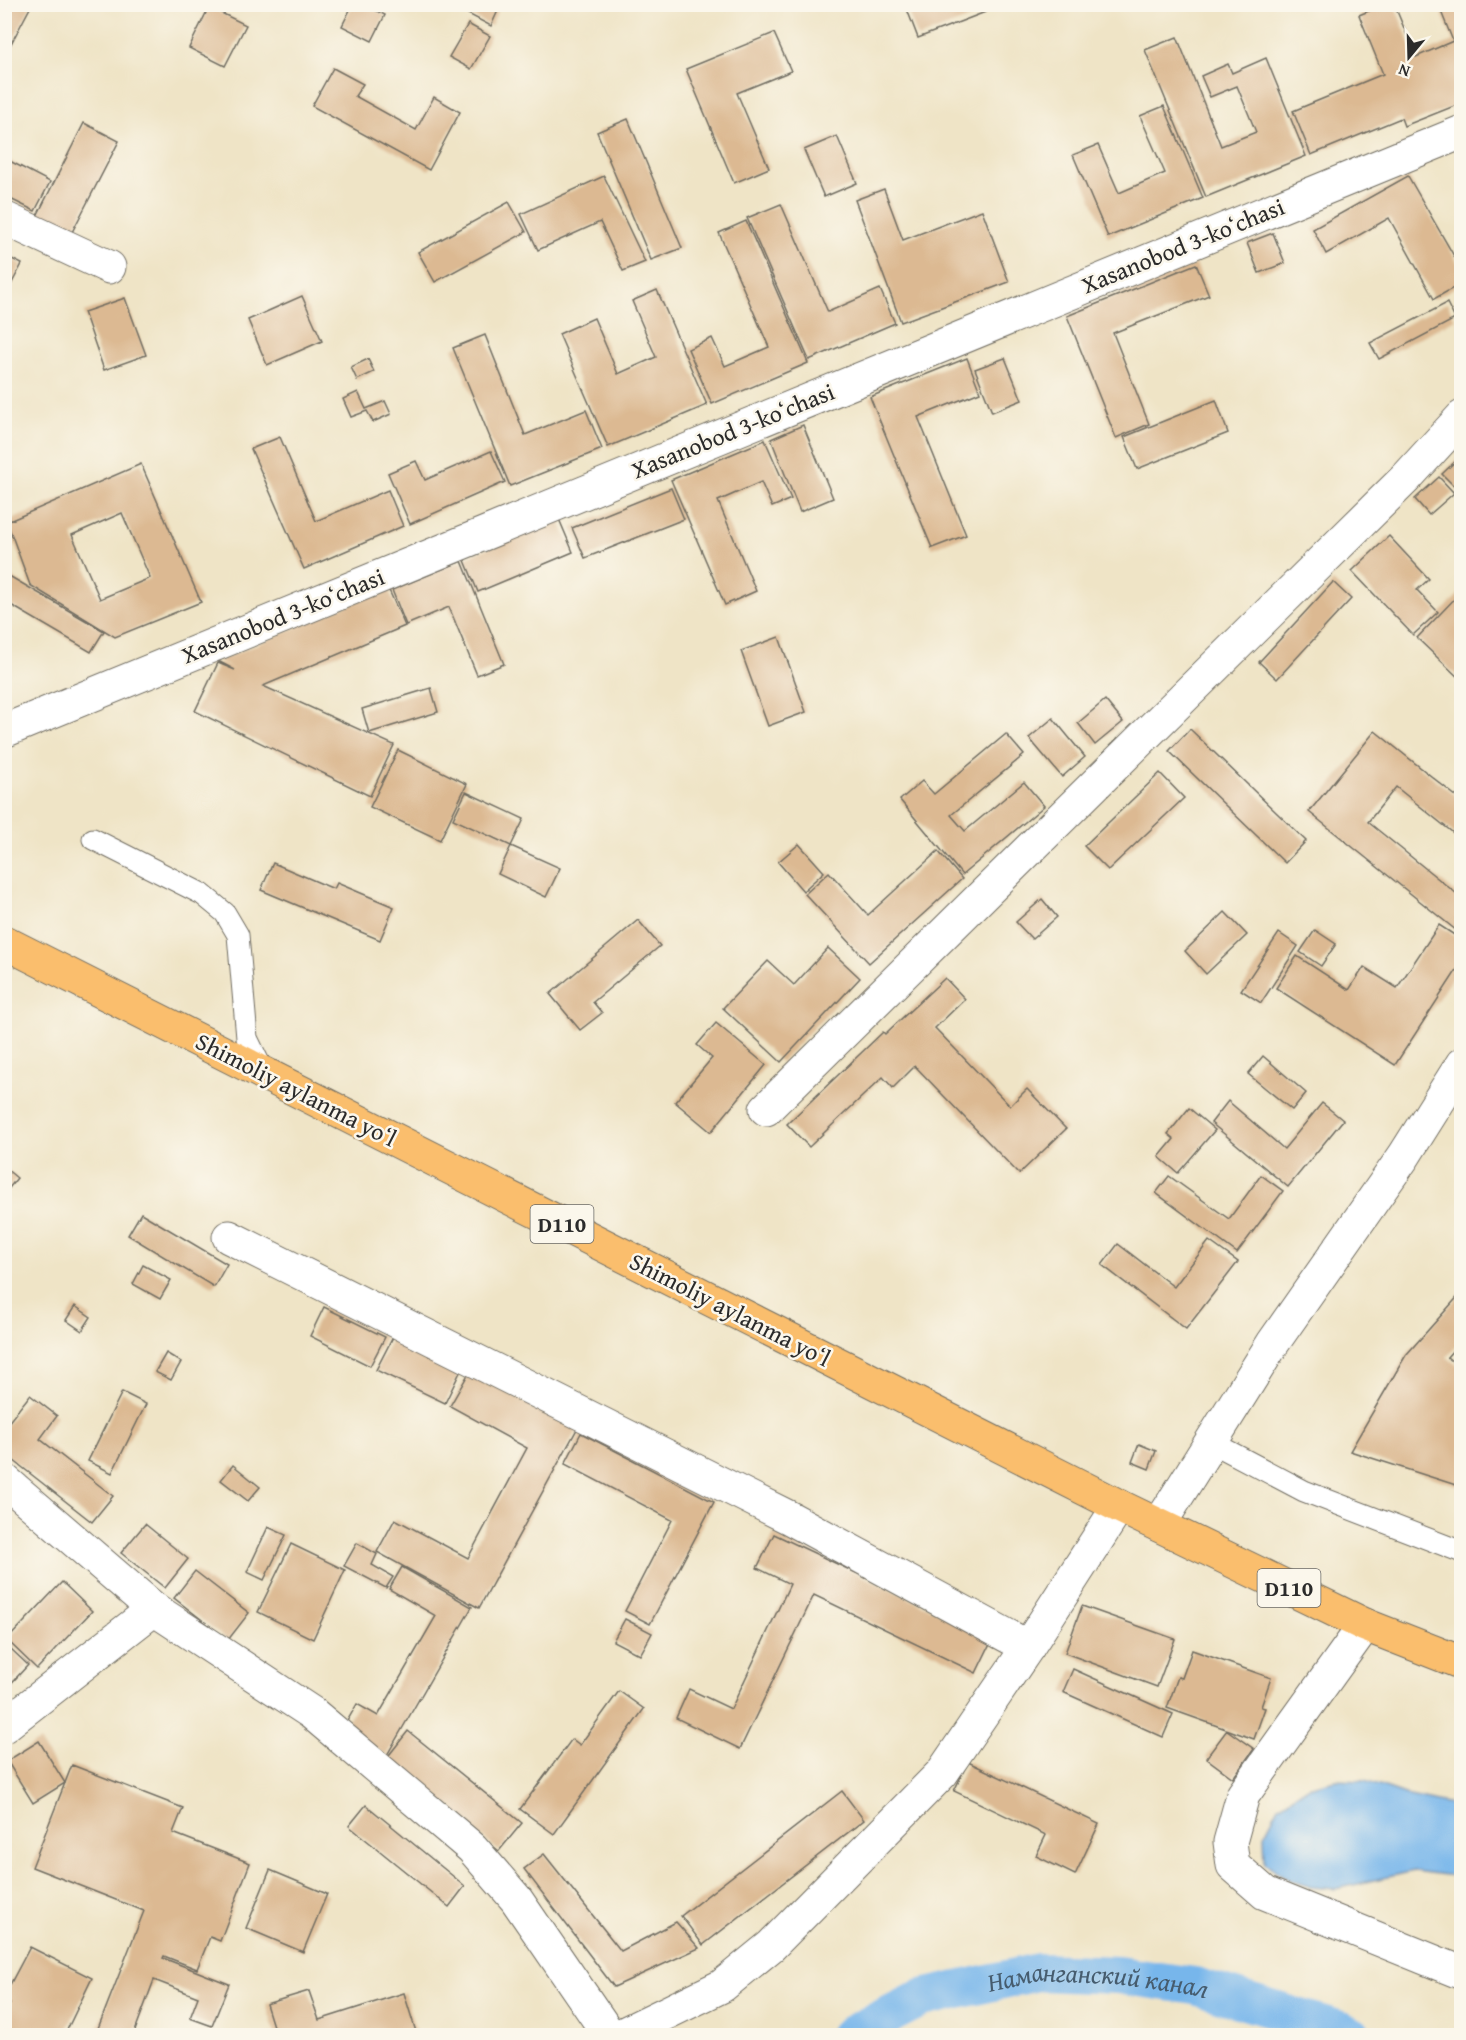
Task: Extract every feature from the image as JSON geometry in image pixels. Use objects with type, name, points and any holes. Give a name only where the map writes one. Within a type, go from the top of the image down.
[{"type":"main road","name":"Shimoliy aylanma yoʻl","points":[[4,942],[1119,1506],[1365,1625],[1461,1663]]},
{"type":"street","name":"Xasanobod 3-koʻchasi","points":[[4,731],[1461,132]]},
{"type":"street","points":[[4,218],[109,267]]},
{"type":"street","points":[[766,1109],[1407,478],[1461,417]]},
{"type":"street","points":[[1160,1526],[1273,1343],[1404,1156],[1461,1064]]},
{"type":"street","points":[[230,1237],[790,1518],[1028,1647]]},
{"type":"street","points":[[4,1480],[154,1609],[312,1713],[472,1848],[516,1899],[610,2036]]},
{"type":"street","points":[[620,2036],[722,1986],[771,1946],[942,1773],[1028,1647],[1119,1506]]},
{"type":"street","points":[[4,1726],[154,1609]]},
{"type":"street","points":[[1365,1625],[1243,1795],[1230,1842],[1233,1865],[1265,1893],[1461,1973]]},
{"type":"lane","points":[[93,838],[202,894],[225,913],[238,935],[247,1038],[264,1074]]},
{"type":"lane","points":[[1211,1442],[1304,1491],[1461,1552]]},
{"type":"water","points":[[1335,1780],[1365,1781],[1405,1795],[1461,1807],[1461,1877],[1414,1871],[1336,1889],[1311,1887],[1288,1879],[1265,1863],[1264,1835],[1279,1806],[1308,1787]]},
{"type":"building","points":[[4,4],[32,4],[4,57]]},
{"type":"building","points":[[353,4],[363,4],[385,15],[372,41],[342,26]]},
{"type":"building","points":[[473,4],[501,4],[491,26],[468,14]]},
{"type":"building","points":[[905,4],[1000,4],[1001,6],[918,38]]},
{"type":"building","points":[[1386,4],[1394,4],[1416,57],[1453,41],[1438,4],[1462,4],[1462,103],[1404,126],[1401,118],[1311,155],[1293,111],[1383,74],[1359,15]]},
{"type":"building","points":[[209,7],[246,25],[225,66],[189,48]]},
{"type":"building","points":[[468,24],[490,36],[471,69],[449,57]]},
{"type":"building","points":[[774,33],[791,71],[737,93],[769,168],[734,183],[686,69]]},
{"type":"building","points":[[1177,37],[1221,146],[1256,132],[1237,86],[1210,97],[1201,76],[1228,64],[1232,73],[1266,58],[1306,156],[1206,197],[1145,50]]},
{"type":"building","points":[[333,68],[363,84],[355,96],[416,130],[434,97],[460,112],[429,170],[312,106]]},
{"type":"building","points":[[1164,106],[1203,198],[1108,237],[1073,155],[1098,145],[1119,193],[1165,173],[1140,116]]},
{"type":"building","points":[[628,119],[682,248],[651,260],[597,132]]},
{"type":"building","points":[[84,123],[119,141],[70,236],[36,218]]},
{"type":"building","points":[[837,136],[857,183],[824,197],[804,150]]},
{"type":"building","points":[[4,158],[50,182],[35,211],[4,196]]},
{"type":"building","points":[[604,176],[645,262],[623,271],[600,222],[538,250],[521,214]]},
{"type":"building","points":[[1408,176],[1462,270],[1462,283],[1434,299],[1389,218],[1326,254],[1313,229]]},
{"type":"building","points":[[884,189],[903,240],[982,210],[1009,282],[901,322],[855,200]]},
{"type":"building","points":[[509,202],[526,232],[435,282],[418,252]]},
{"type":"building","points":[[781,204],[828,312],[880,289],[895,323],[809,360],[747,218]]},
{"type":"building","points":[[746,221],[808,363],[712,404],[688,349],[712,338],[725,366],[769,347],[719,233]]},
{"type":"building","points":[[1273,233],[1285,263],[1259,273],[1247,243]]},
{"type":"building","points":[[4,255],[22,264],[4,298]]},
{"type":"building","points":[[1196,264],[1209,295],[1113,333],[1149,424],[1116,438],[1067,316]]},
{"type":"building","points":[[657,290],[707,405],[608,447],[559,334],[594,318],[618,374],[656,357],[632,301]]},
{"type":"building","points":[[302,296],[322,341],[267,365],[248,320]]},
{"type":"building","points":[[125,298],[146,355],[104,370],[84,312]]},
{"type":"building","points":[[1447,303],[1455,319],[1379,359],[1370,343]]},
{"type":"building","points":[[485,335],[525,435],[586,410],[602,449],[510,486],[453,348]]},
{"type":"building","points":[[967,358],[980,392],[918,417],[966,535],[932,548],[870,397]]},
{"type":"building","points":[[1005,358],[1022,400],[992,412],[975,369]]},
{"type":"building","points":[[368,359],[374,372],[357,380],[351,367]]},
{"type":"building","points":[[358,392],[366,409],[385,401],[391,414],[373,422],[367,411],[351,417],[343,399]]},
{"type":"building","points":[[1216,400],[1228,433],[1137,469],[1124,437]]},
{"type":"building","points":[[803,425],[833,498],[800,512],[771,439]]},
{"type":"building","points":[[280,437],[316,521],[388,490],[403,526],[304,569],[251,449]]},
{"type":"building","points":[[765,440],[791,499],[772,507],[761,482],[718,501],[756,591],[725,605],[671,480]]},
{"type":"building","points":[[491,451],[505,482],[410,524],[388,473],[416,461],[425,480]]},
{"type":"building","points":[[1462,455],[1462,494],[1442,474]]},
{"type":"building","points":[[141,464],[201,602],[115,637],[30,585],[7,522]],"holes":[[[122,513],[150,578],[100,599],[72,535]]]},
{"type":"building","points":[[1439,477],[1454,493],[1429,515],[1415,499]]},
{"type":"building","points":[[671,488],[684,519],[585,558],[572,528]]},
{"type":"building","points":[[559,519],[573,552],[478,592],[464,558]]},
{"type":"building","points":[[1389,536],[1429,579],[1417,590],[1438,612],[1413,635],[1352,571]]},
{"type":"building","points":[[462,561],[504,664],[477,675],[449,607],[406,625],[392,590]]},
{"type":"building","points":[[4,573],[104,631],[91,652],[4,601]]},
{"type":"building","points":[[1333,582],[1351,599],[1277,679],[1259,662]]},
{"type":"building","points":[[388,588],[405,626],[263,686],[394,745],[370,796],[195,711],[218,663],[235,670],[218,661]]},
{"type":"building","points":[[1462,591],[1462,681],[1417,638]]},
{"type":"building","points":[[779,637],[806,712],[768,726],[741,651]]},
{"type":"building","points":[[431,688],[438,712],[369,733],[362,709]]},
{"type":"building","points":[[1105,700],[1123,722],[1095,745],[1078,723]]},
{"type":"building","points":[[1053,718],[1085,757],[1062,777],[1029,738]]},
{"type":"building","points":[[1190,729],[1306,841],[1285,863],[1169,751]]},
{"type":"building","points":[[1375,731],[1462,801],[1462,840],[1396,787],[1368,822],[1462,898],[1462,935],[1309,812]]},
{"type":"building","points":[[1006,734],[1024,755],[951,815],[965,831],[1024,782],[1044,806],[962,875],[900,800],[922,781],[934,794]]},
{"type":"building","points":[[398,750],[467,784],[440,840],[370,807]]},
{"type":"building","points":[[1160,773],[1184,798],[1108,870],[1084,846]]},
{"type":"building","points":[[466,792],[524,819],[511,846],[453,819]]},
{"type":"building","points":[[799,844],[824,872],[803,891],[778,862]]},
{"type":"building","points":[[511,846],[560,868],[546,897],[498,874]]},
{"type":"building","points":[[938,851],[962,879],[869,963],[805,894],[829,872],[868,915]]},
{"type":"building","points":[[273,863],[334,889],[337,883],[394,907],[380,940],[261,890]]},
{"type":"building","points":[[1042,899],[1057,917],[1032,939],[1016,922]]},
{"type":"building","points":[[1225,912],[1247,935],[1206,974],[1185,951]]},
{"type":"building","points":[[638,920],[660,946],[593,1002],[602,1013],[580,1030],[550,994]]},
{"type":"building","points":[[1439,925],[1462,940],[1462,962],[1395,1065],[1276,988],[1297,956],[1349,990],[1364,967],[1397,988]]},
{"type":"building","points":[[1315,930],[1336,944],[1321,966],[1300,952]]},
{"type":"building","points":[[1279,933],[1298,946],[1261,1003],[1241,990]]},
{"type":"building","points":[[828,948],[860,978],[781,1062],[723,1008],[768,961],[794,985]]},
{"type":"building","points":[[945,978],[965,999],[935,1028],[1010,1106],[1027,1089],[1066,1129],[1019,1174],[915,1066],[893,1088],[883,1077],[809,1147],[787,1124],[883,1032],[885,1034]]},
{"type":"building","points":[[716,1023],[766,1065],[711,1132],[675,1102],[712,1058],[697,1045]]},
{"type":"building","points":[[1263,1056],[1306,1093],[1292,1110],[1248,1074]]},
{"type":"building","points":[[1228,1101],[1284,1149],[1322,1103],[1343,1120],[1288,1187],[1211,1123]]},
{"type":"building","points":[[1189,1108],[1215,1130],[1178,1173],[1159,1157],[1174,1139],[1168,1134]]},
{"type":"building","points":[[5,1168],[17,1178],[5,1193]]},
{"type":"building","points":[[1261,1175],[1283,1191],[1237,1253],[1156,1193],[1169,1176],[1229,1219]]},
{"type":"building","points":[[141,1213],[227,1264],[214,1287],[128,1235]]},
{"type":"building","points":[[1209,1241],[1238,1262],[1186,1329],[1102,1265],[1118,1244],[1174,1287]]},
{"type":"building","points":[[143,1265],[171,1280],[160,1299],[133,1284]]},
{"type":"building","points":[[1462,1292],[1462,1340],[1447,1357],[1462,1369],[1462,1487],[1350,1451],[1406,1355]]},
{"type":"building","points":[[75,1306],[91,1317],[82,1331],[66,1320]]},
{"type":"building","points":[[324,1307],[385,1337],[370,1366],[310,1336]]},
{"type":"building","points":[[393,1337],[461,1370],[445,1403],[376,1370]]},
{"type":"building","points":[[166,1353],[181,1362],[171,1380],[155,1372]]},
{"type":"building","points":[[470,1371],[577,1429],[479,1608],[377,1552],[395,1519],[468,1558],[527,1448],[450,1406]]},
{"type":"building","points":[[122,1392],[146,1404],[112,1473],[88,1461]]},
{"type":"building","points":[[30,1395],[57,1416],[40,1439],[113,1496],[92,1522],[4,1453],[4,1428]]},
{"type":"building","points":[[581,1433],[714,1502],[650,1624],[625,1611],[672,1520],[565,1464]]},
{"type":"building","points":[[1139,1444],[1156,1451],[1149,1469],[1132,1462]]},
{"type":"building","points":[[233,1465],[260,1487],[248,1501],[221,1480]]},
{"type":"building","points":[[145,1524],[188,1559],[165,1588],[121,1553]]},
{"type":"building","points":[[268,1527],[286,1535],[264,1580],[247,1572]]},
{"type":"building","points":[[774,1534],[993,1638],[976,1673],[814,1595],[740,1749],[676,1718],[689,1689],[731,1709],[790,1584],[757,1568]]},
{"type":"building","points":[[357,1543],[377,1554],[372,1565],[393,1577],[386,1588],[344,1566]]},
{"type":"building","points":[[291,1544],[345,1570],[313,1639],[258,1612]]},
{"type":"building","points":[[402,1567],[472,1607],[387,1755],[342,1730],[357,1704],[378,1716],[436,1616],[389,1589]]},
{"type":"building","points":[[195,1571],[249,1613],[228,1640],[174,1598]]},
{"type":"building","points":[[62,1582],[92,1611],[37,1669],[7,1640]]},
{"type":"building","points":[[1082,1606],[1175,1639],[1157,1687],[1065,1653]]},
{"type":"building","points":[[625,1619],[652,1633],[640,1655],[613,1641]]},
{"type":"building","points":[[10,1648],[28,1665],[4,1691],[4,1654]]},
{"type":"building","points":[[1192,1650],[1271,1678],[1261,1707],[1265,1708],[1254,1739],[1167,1708],[1178,1677],[1182,1678]]},
{"type":"building","points":[[1073,1669],[1173,1714],[1163,1737],[1063,1692]]},
{"type":"building","points":[[619,1691],[644,1709],[554,1834],[520,1809],[572,1739],[580,1745]]},
{"type":"building","points":[[1227,1730],[1254,1749],[1233,1778],[1206,1758]]},
{"type":"building","points":[[408,1731],[522,1823],[499,1851],[386,1759]]},
{"type":"building","points":[[39,1741],[65,1783],[33,1803],[7,1761]]},
{"type":"building","points":[[968,1762],[1099,1824],[1075,1875],[1036,1856],[1046,1835],[954,1791]]},
{"type":"building","points":[[72,1765],[183,1808],[173,1833],[250,1863],[220,1941],[210,1937],[197,1969],[164,1956],[163,1958],[229,1984],[212,2026],[190,2018],[198,1997],[154,1980],[133,2036],[95,2036],[144,1911],[32,1867]]},
{"type":"building","points":[[842,1791],[864,1820],[703,1945],[681,1916]]},
{"type":"building","points":[[366,1805],[465,1886],[449,1907],[349,1826]]},
{"type":"building","points":[[544,1854],[621,1951],[676,1922],[699,1948],[614,1987],[524,1869]]},
{"type":"building","points":[[270,1870],[327,1894],[303,1952],[246,1928]]},
{"type":"building","points":[[30,1947],[92,1978],[64,2036],[5,2036],[5,2014],[10,2004],[4,2001],[4,1996]]},
{"type":"building","points":[[309,1991],[319,2020],[404,1993],[417,2035],[276,2036],[266,2004]]},
{"type":"waterway","name":"Наманганский канал","points":[[848,2036],[922,1998],[1038,1972],[1118,1975],[1195,1986],[1341,2030],[1353,2036]]}]
